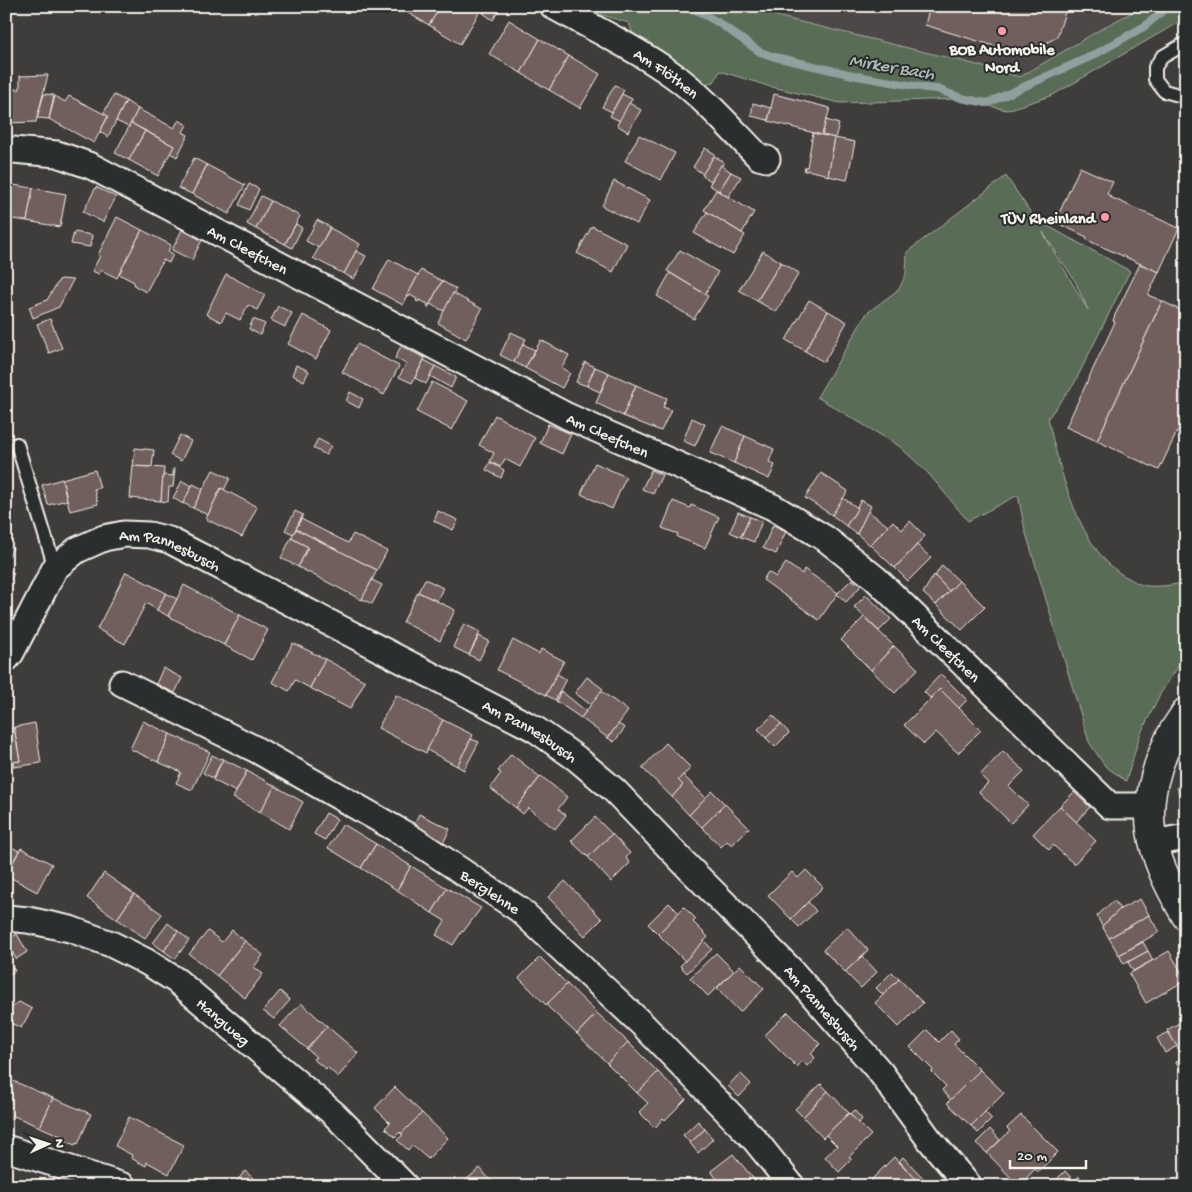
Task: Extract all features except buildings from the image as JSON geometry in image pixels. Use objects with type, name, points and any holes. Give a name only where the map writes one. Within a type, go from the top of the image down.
[{"type":"street","name":"Am Flöthen","points":[[553,6],[637,51],[674,76],[709,107],[759,157],[767,159]]},
{"type":"street","name":"Am Cleefchen","points":[[6,151],[57,154],[91,166],[568,416],[773,507],[826,539],[875,578],[1110,806],[1149,806]]},
{"type":"street","name":"Am Pannesbusch","points":[[6,659],[11,653],[55,568],[78,550],[104,538],[124,534],[141,535],[169,540],[535,729],[576,758],[614,790],[790,970],[881,1073],[929,1139],[969,1186]]},
{"type":"street","name":"Berglehne","points":[[122,683],[255,749],[410,837],[520,910],[643,1025],[755,1140],[792,1186]]},
{"type":"street","points":[[1186,712],[1168,741],[1151,788],[1149,806],[1153,843],[1160,867],[1186,916]]},
{"type":"street","points":[[1153,843],[1186,837]]},
{"type":"street","name":"Hangweg","points":[[6,918],[37,922],[70,929],[87,935],[111,944],[147,962],[177,981],[334,1114],[405,1186]]},
{"type":"street","points":[[6,1148],[69,1178],[123,1186]]},
{"type":"lane","points":[[1186,43],[1162,57],[1155,67],[1155,79],[1164,91],[1186,97]]},
{"type":"lane","points":[[17,444],[55,568]]},
{"type":"shaded area","points":[[749,6],[1142,6],[1020,76],[780,17]]},
{"type":"green space","points":[[572,6],[749,6],[780,17],[1020,77],[1106,26],[1144,6],[1186,6],[1186,18],[1053,95],[1007,110],[958,99],[840,103],[768,86],[720,71],[714,82],[698,85],[679,68],[633,34],[629,23]]},
{"type":"green space","points":[[1006,176],[1035,219],[1130,271],[1074,384],[1048,418],[1058,461],[1074,509],[1098,551],[1113,568],[1141,585],[1162,586],[1186,582],[1186,655],[1160,694],[1140,735],[1126,781],[1105,766],[1089,742],[1025,530],[1018,495],[968,521],[928,473],[899,446],[817,397],[867,313],[899,289],[906,274],[907,252]],"holes":[[[1043,232],[1075,281],[1088,310]]]},
{"type":"green space","points":[[1186,767],[1186,806],[1180,799],[1177,788]]},
{"type":"waterway","name":"Mirker Bach","points":[[689,6],[719,23],[760,52],[775,57],[857,76],[937,89],[961,98],[986,103],[1094,55],[1145,26],[1169,6]]},
{"type":"place","name":"BOB Automobile Nord","points":[[1002,31]]},
{"type":"place","name":"TÜV Rheinland","points":[[1105,217]]}]
